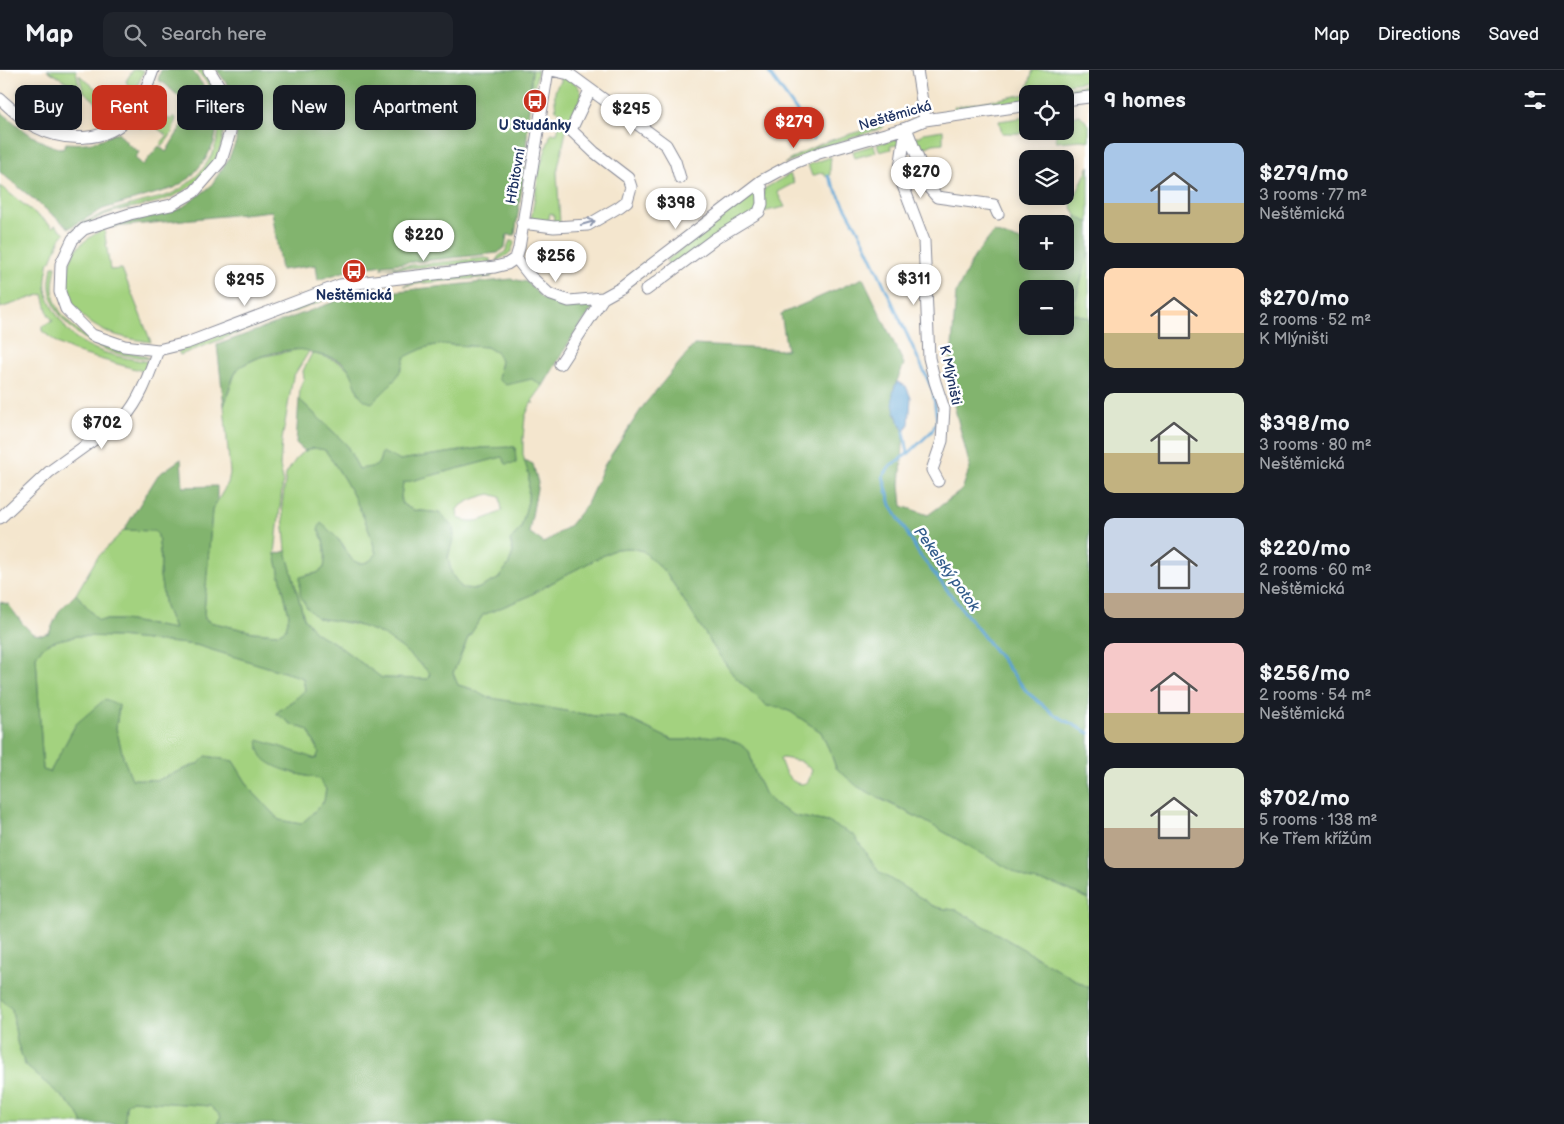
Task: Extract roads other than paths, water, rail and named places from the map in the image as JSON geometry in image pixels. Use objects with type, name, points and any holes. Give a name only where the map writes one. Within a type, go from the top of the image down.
[{"type":"street","points":[[0,99],[34,127],[55,136],[76,138],[98,136],[128,118],[147,88],[153,70]]},
{"type":"street","points":[[209,70],[227,99],[230,132],[221,161],[194,192],[171,205],[130,214],[84,229],[73,239],[61,264],[60,292],[66,309],[92,334],[124,346],[158,350],[187,343],[340,285],[495,267],[507,264],[516,258]]},
{"type":"street","name":"Hřbitovní","points":[[516,258],[549,70],[569,74],[666,146],[675,161],[680,178]]},
{"type":"street","points":[[917,70],[925,120]]},
{"type":"street","points":[[522,223],[554,227],[588,225],[619,208],[627,201],[631,187],[628,178],[594,152],[571,130],[590,90]]},
{"type":"street","points":[[1074,98],[1089,96]]},
{"type":"street","name":"Neštěmická","points":[[516,258],[531,277],[549,294],[569,301],[603,298],[621,288],[761,181],[794,163],[819,153],[906,128],[925,120],[1019,106]]},
{"type":"street","points":[[906,128],[930,189],[937,197],[994,205],[998,214]]},
{"type":"street","name":"K Mlýništi","points":[[906,128],[899,175],[924,241],[930,358],[935,382],[944,409],[942,441],[932,470],[938,482]]},
{"type":"street","points":[[646,290],[716,238],[759,212],[762,204],[761,181]]},
{"type":"street","points":[[560,364],[603,298]]},
{"type":"street","points":[[0,518],[48,472],[124,418],[133,408],[149,376],[158,350]]},
{"type":"water","points":[[897,382],[906,386],[911,398],[909,424],[904,432],[893,401]]},
{"type":"waterway","name":"Pekelský potok","points":[[767,70],[806,124],[813,139]]},
{"type":"waterway","name":"Pekelský potok","points":[[828,176],[862,237],[933,391],[937,420],[932,431],[909,453],[891,465],[883,476],[891,505],[919,554],[1028,693],[1055,715],[1089,733]]},
{"type":"waterway","points":[[904,432],[908,453]]},
{"type":"place","name":"U Studánky","points":[[535,101]]},
{"type":"place","name":"Neštěmická","points":[[354,271]]}]
